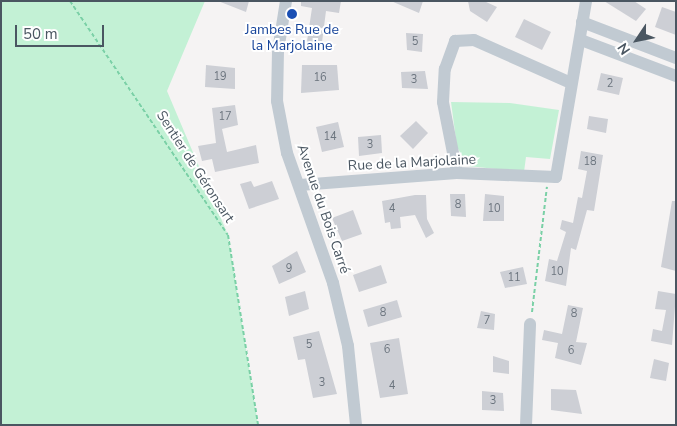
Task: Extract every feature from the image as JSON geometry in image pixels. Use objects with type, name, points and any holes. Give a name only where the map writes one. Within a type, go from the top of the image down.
[{"type":"street","name":"Avenue du Bois Carré","points":[[286,1],[278,51],[277,101],[287,153],[300,185],[348,346],[356,425]]},
{"type":"street","points":[[548,179],[556,177],[571,83],[581,40],[586,1]]},
{"type":"street","points":[[582,22],[676,58]]},
{"type":"street","points":[[457,173],[443,102],[445,69],[455,41],[474,40],[571,83]]},
{"type":"street","points":[[581,40],[676,76]]},
{"type":"street","name":"Rue de la Marjolaine","points":[[300,185],[457,173],[548,179]]},
{"type":"street","points":[[526,425],[530,324]]},
{"type":"path","name":"Sentier de Géronsart","points":[[70,1],[228,235],[258,425]]},
{"type":"path","points":[[530,324],[548,179]]},
{"type":"green space","points":[[1,1],[205,1],[167,91],[228,235],[258,425],[1,425]]},
{"type":"green space","points":[[451,102],[510,103],[559,110],[550,159],[526,157],[524,172],[468,166],[457,147]]},
{"type":"building","points":[[218,1],[249,1],[246,12]]},
{"type":"building","points":[[301,1],[341,1],[339,13],[326,11],[321,50],[306,48],[312,8],[301,6]]},
{"type":"building","points":[[391,1],[423,1],[419,13]]},
{"type":"building","points":[[468,1],[484,1],[497,7],[487,22],[470,11]]},
{"type":"building","points":[[604,1],[634,1],[646,9],[636,21]]},
{"type":"building","points":[[662,7],[676,12],[676,35],[655,27]]},
{"type":"building","points":[[524,19],[551,32],[542,50],[515,37]]},
{"type":"building","points":[[406,33],[423,34],[422,52],[407,50]]},
{"type":"building","points":[[206,65],[235,68],[235,89],[205,87]]},
{"type":"building","points":[[302,65],[337,65],[339,90],[301,93]]},
{"type":"building","points":[[425,71],[428,89],[402,88],[401,72]]},
{"type":"building","points":[[601,73],[623,78],[619,95],[597,90]]},
{"type":"building","points":[[235,105],[238,125],[222,129],[227,152],[256,145],[259,163],[215,172],[212,159],[202,161],[198,146],[216,143],[212,108]]},
{"type":"building","points":[[589,116],[608,119],[606,133],[587,129]]},
{"type":"building","points":[[416,121],[428,133],[413,149],[400,136]]},
{"type":"building","points":[[338,122],[344,147],[322,152],[316,127]]},
{"type":"building","points":[[381,135],[382,153],[359,156],[358,137]]},
{"type":"building","points":[[581,151],[603,155],[594,211],[587,210],[576,250],[571,248],[566,286],[545,281],[549,259],[557,261],[566,232],[560,229],[562,220],[573,223],[578,197],[582,198],[587,171],[578,169]]},
{"type":"building","points":[[251,181],[254,187],[272,181],[279,199],[249,209],[240,184]]},
{"type":"building","points":[[450,194],[465,194],[466,217],[451,216]]},
{"type":"building","points":[[485,194],[504,196],[504,221],[483,221]]},
{"type":"building","points":[[426,195],[427,219],[434,233],[426,238],[415,215],[400,217],[401,228],[391,229],[390,222],[385,223],[382,201]]},
{"type":"building","points":[[672,201],[676,201],[676,271],[661,267]]},
{"type":"building","points":[[353,210],[362,234],[342,241],[332,218]]},
{"type":"building","points":[[297,251],[306,272],[279,284],[272,266]]},
{"type":"building","points":[[381,265],[387,283],[359,292],[353,275]]},
{"type":"building","points":[[523,267],[527,284],[505,288],[500,272]]},
{"type":"building","points":[[305,291],[309,309],[289,316],[285,297]]},
{"type":"building","points":[[658,291],[676,294],[672,345],[651,341],[653,329],[662,331],[666,310],[655,309]]},
{"type":"building","points":[[397,300],[402,317],[368,327],[363,310]]},
{"type":"building","points":[[568,305],[583,308],[576,342],[587,343],[581,365],[555,358],[558,343],[542,340],[544,330],[562,334]]},
{"type":"building","points":[[481,311],[495,314],[494,330],[477,328]]},
{"type":"building","points":[[319,331],[337,394],[313,398],[305,359],[298,360],[293,337]]},
{"type":"building","points":[[399,338],[408,394],[380,398],[370,343]]},
{"type":"building","points":[[493,356],[509,361],[509,374],[493,372]]},
{"type":"building","points":[[654,359],[669,363],[666,381],[650,378]]},
{"type":"building","points":[[551,389],[576,390],[582,414],[551,410]]},
{"type":"building","points":[[482,391],[503,393],[504,411],[482,410]]},
{"type":"place","name":"Jambes Rue de la Marjolaine","points":[[292,14]]}]
